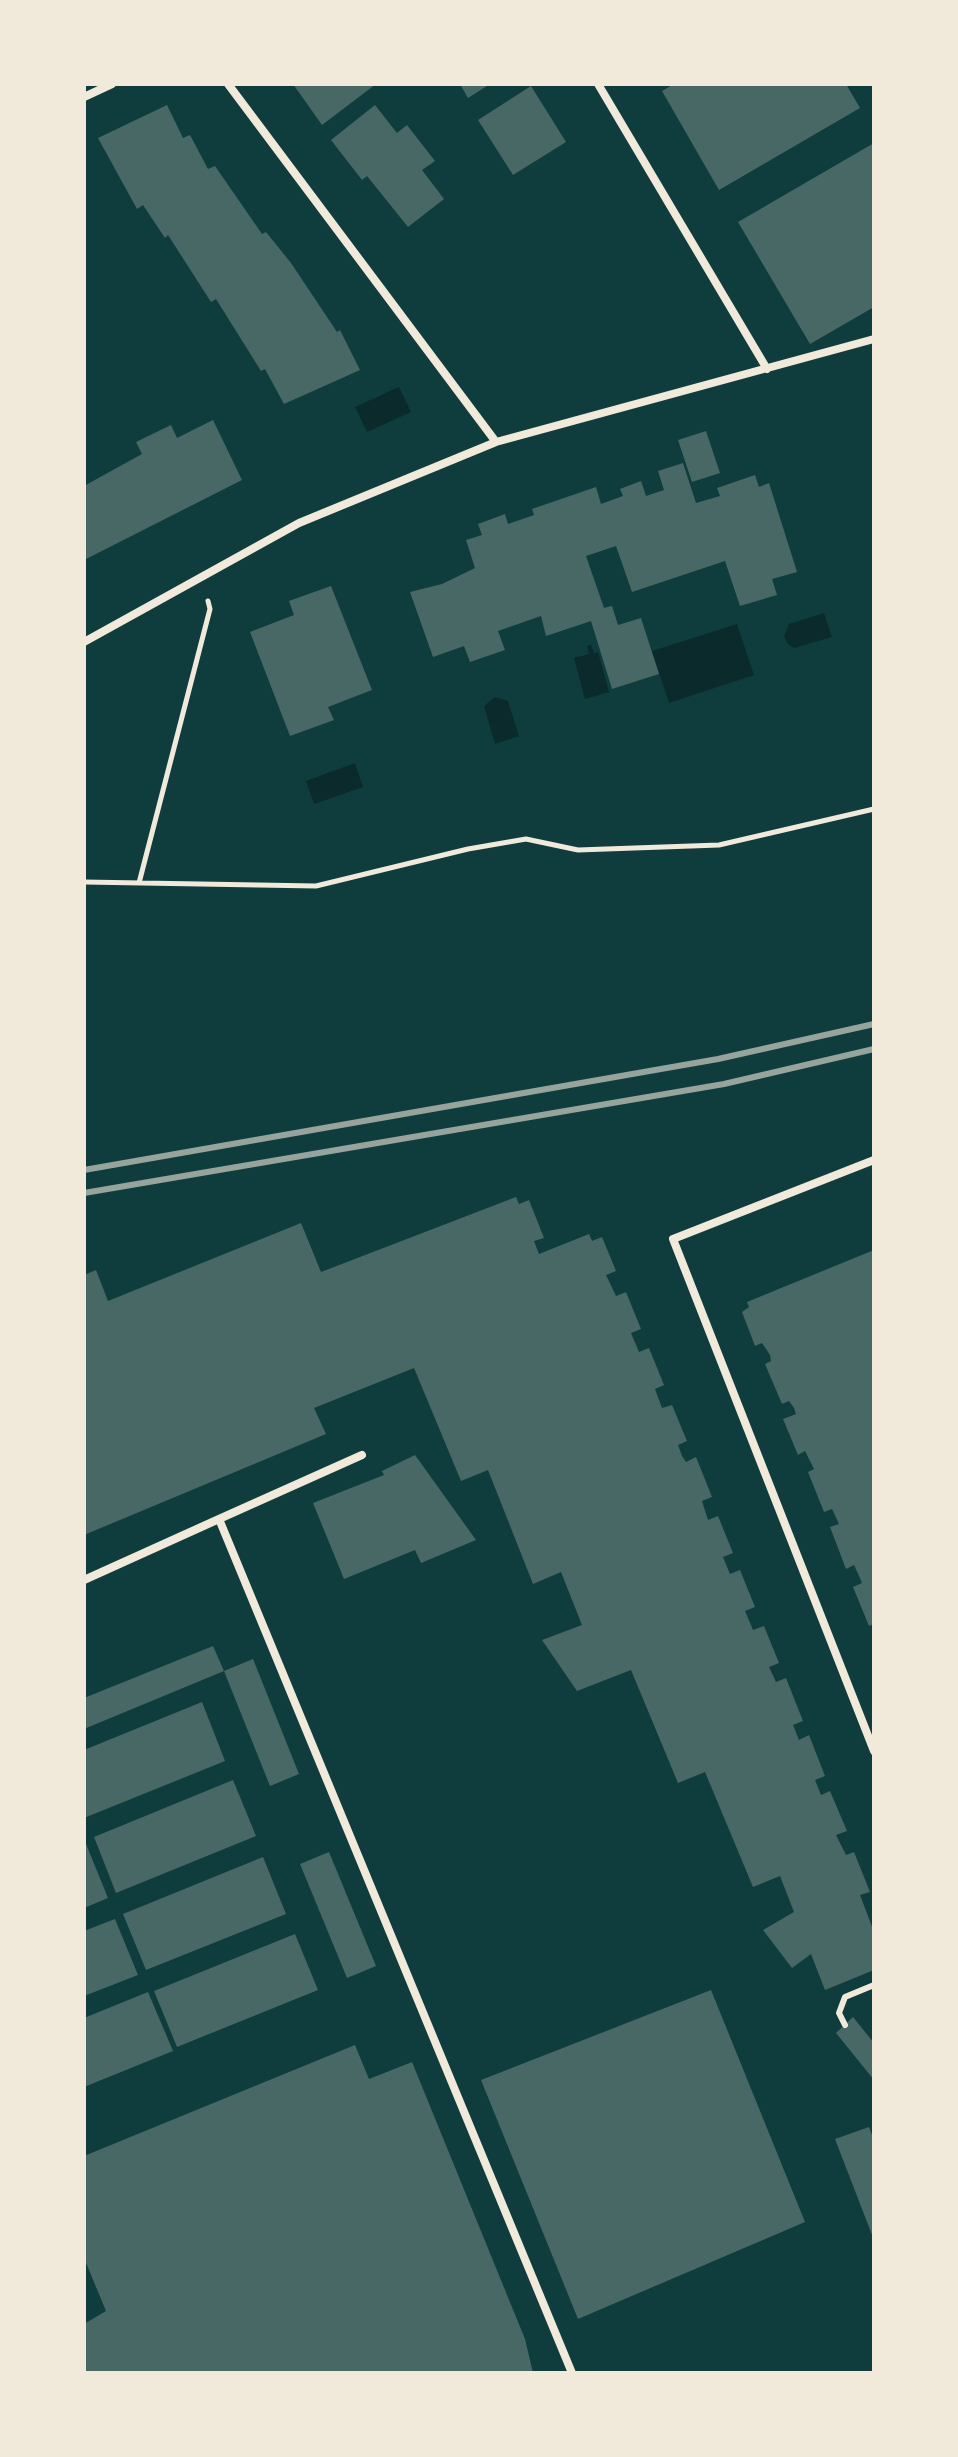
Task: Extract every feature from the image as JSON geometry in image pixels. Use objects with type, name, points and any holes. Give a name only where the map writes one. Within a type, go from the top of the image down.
[{"type":"street","points":[[84,97],[112,84]]},
{"type":"street","points":[[228,84],[496,442]]},
{"type":"street","points":[[598,84],[767,369]]},
{"type":"street","points":[[84,642],[299,523],[496,442],[874,339]]},
{"type":"street","points":[[874,1160],[673,1239],[874,1751]]},
{"type":"street","points":[[84,1580],[362,1455]]},
{"type":"street","points":[[219,1519],[572,2373]]},
{"type":"lane","points":[[845,2025],[839,2013],[845,1997],[874,1985]]},
{"type":"path","points":[[139,883],[210,609],[201,575]]},
{"type":"path","points":[[84,882],[316,886],[468,849],[526,839],[578,850],[719,845],[874,809]]},
{"type":"water","points":[[399,387],[411,412],[367,432],[355,407]]},
{"type":"water","points":[[824,613],[832,637],[794,648],[788,644],[784,636],[789,624]]},
{"type":"water","points":[[737,624],[754,675],[669,703],[652,651]]},
{"type":"water","points":[[591,645],[594,653],[598,652],[609,692],[585,699],[574,658],[589,654],[587,646]]},
{"type":"water","points":[[495,697],[508,701],[519,736],[495,744],[484,706]]},
{"type":"water","points":[[355,763],[363,787],[314,804],[306,781]]},
{"type":"building","points":[[293,84],[376,84],[322,125]]},
{"type":"building","points":[[460,84],[490,84],[468,98]]},
{"type":"building","points":[[674,84],[846,84],[860,108],[719,190],[662,91]]},
{"type":"building","points":[[531,86],[566,142],[513,175],[478,120]]},
{"type":"building","points":[[167,105],[183,138],[190,135],[208,169],[215,166],[262,234],[266,232],[291,263],[337,332],[340,330],[360,370],[284,404],[265,369],[261,371],[216,299],[211,302],[168,235],[165,238],[143,205],[137,209],[98,138]]},
{"type":"building","points":[[375,105],[397,133],[407,125],[435,161],[422,170],[444,199],[408,227],[367,176],[362,180],[331,140]]},
{"type":"building","points":[[874,143],[874,307],[810,344],[738,222]]},
{"type":"building","points":[[213,420],[242,480],[84,560],[84,486],[142,454],[136,442],[171,425],[177,438]]},
{"type":"building","points":[[706,431],[720,473],[692,482],[678,440]]},
{"type":"building","points":[[683,463],[696,503],[720,496],[717,488],[755,475],[759,487],[769,483],[797,572],[772,579],[777,595],[740,606],[725,561],[632,592],[616,546],[586,556],[604,608],[612,606],[618,625],[641,618],[659,674],[612,689],[591,621],[546,636],[541,616],[498,631],[505,650],[470,662],[464,646],[433,657],[410,592],[442,584],[475,568],[466,540],[482,535],[478,524],[505,514],[508,524],[534,515],[532,509],[596,487],[601,504],[623,496],[620,489],[641,481],[646,496],[664,490],[658,471]]},
{"type":"building","points":[[331,586],[372,690],[328,707],[334,720],[290,736],[250,632],[294,615],[289,601]]},
{"type":"building","points":[[516,1197],[519,1204],[529,1200],[544,1238],[534,1241],[539,1254],[589,1234],[592,1241],[602,1237],[616,1271],[606,1275],[616,1296],[626,1292],[641,1329],[631,1333],[639,1352],[649,1348],[664,1385],[655,1389],[662,1408],[672,1405],[687,1441],[678,1445],[682,1456],[686,1462],[696,1457],[712,1497],[702,1501],[708,1520],[718,1516],[733,1553],[723,1557],[730,1574],[740,1570],[755,1607],[745,1611],[753,1630],[764,1626],[779,1663],[769,1667],[776,1682],[786,1678],[803,1721],[793,1725],[799,1740],[809,1735],[825,1776],[815,1780],[821,1795],[830,1791],[847,1831],[836,1835],[846,1855],[854,1852],[870,1892],[860,1895],[874,1932],[874,1970],[825,1990],[811,1954],[792,1968],[763,1930],[794,1912],[780,1876],[753,1887],[705,1772],[678,1783],[631,1670],[577,1691],[542,1640],[582,1625],[561,1572],[533,1584],[488,1470],[461,1481],[414,1368],[314,1408],[326,1434],[84,1535],[84,1275],[96,1270],[108,1301],[301,1223],[321,1272]]},
{"type":"building","points":[[874,1250],[874,1624],[869,1626],[853,1587],[862,1583],[854,1565],[846,1569],[830,1527],[839,1524],[832,1509],[824,1512],[808,1472],[814,1469],[805,1451],[798,1455],[783,1419],[796,1414],[794,1408],[789,1401],[782,1404],[765,1364],[771,1361],[770,1355],[762,1343],[755,1346],[742,1312],[749,1307],[747,1302]]},
{"type":"building","points":[[415,1455],[476,1540],[421,1563],[415,1550],[344,1579],[313,1503],[384,1475],[382,1471]]},
{"type":"building","points":[[213,1646],[224,1671],[84,1729],[84,1698]]},
{"type":"building","points":[[253,1659],[299,1774],[270,1786],[224,1671]]},
{"type":"building","points":[[202,1702],[225,1761],[84,1818],[84,1750]]},
{"type":"building","points":[[233,1780],[256,1836],[116,1893],[94,1837]]},
{"type":"building","points":[[84,1839],[108,1898],[84,1908]]},
{"type":"building","points":[[329,1852],[376,1966],[347,1978],[300,1864]]},
{"type":"building","points":[[263,1857],[286,1914],[146,1970],[123,1914]]},
{"type":"building","points":[[115,1919],[138,1975],[84,1996],[84,1931]]},
{"type":"building","points":[[295,1934],[318,1990],[177,2047],[154,1991]]},
{"type":"building","points":[[711,1990],[805,2222],[578,2319],[481,2080]]},
{"type":"building","points":[[148,1992],[173,2051],[84,2087],[84,2018]]},
{"type":"building","points":[[853,2017],[874,2043],[874,2080],[836,2033]]},
{"type":"building","points":[[355,2045],[369,2079],[412,2062],[525,2339],[533,2373],[84,2373],[84,2324],[106,2311],[84,2258],[84,2156]]},
{"type":"building","points":[[869,2127],[874,2140],[874,2240],[835,2139]]},
{"type":"railway","points":[[84,1170],[718,1059],[874,1024]]},
{"type":"railway","points":[[84,1193],[724,1084],[874,1049]]}]
